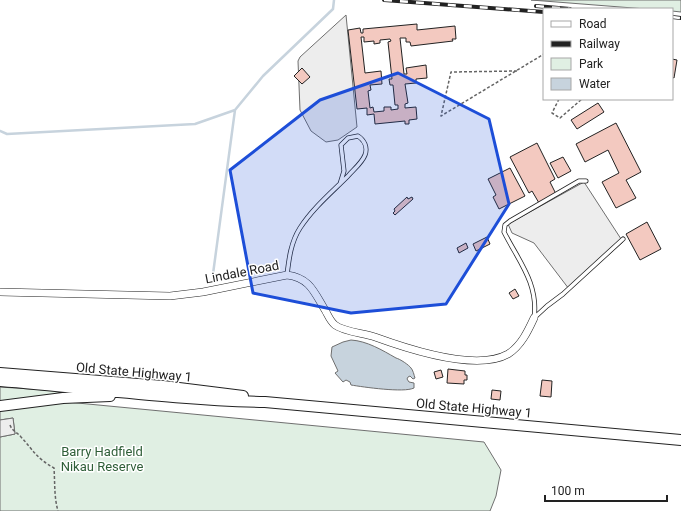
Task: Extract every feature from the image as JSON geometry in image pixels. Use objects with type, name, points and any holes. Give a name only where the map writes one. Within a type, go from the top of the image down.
[{"type":"main road","points":[[0,369],[115,380],[144,385]]},
{"type":"main road","name":"Old State Highway 1","points":[[0,373],[224,393],[264,402]]},
{"type":"main road","name":"Old State Highway 1","points":[[0,381],[227,401],[264,402],[681,440]]},
{"type":"main road","points":[[0,406],[85,396],[160,395]]},
{"type":"street","name":"Lindale Road","points":[[0,292],[170,296],[203,292],[287,275],[296,276],[309,284],[329,318],[340,328],[365,334],[406,348],[448,358],[492,360],[508,353],[519,344],[534,318]]},
{"type":"lane","points":[[287,275],[290,251],[296,233],[308,215],[340,184],[356,168],[365,155],[365,143],[358,136],[348,138],[341,145],[344,171],[340,184]]},
{"type":"lane","points":[[534,318],[535,306],[531,282],[504,232],[505,226],[579,181],[586,181]]},
{"type":"lane","points":[[534,318],[563,294],[623,239]]},
{"type":"path","points":[[517,71],[451,72],[441,116],[517,71],[543,55]]},
{"type":"path","points":[[558,100],[552,113],[560,118],[581,100]]},
{"type":"path","points":[[10,425],[12,430],[20,436],[41,461],[54,468],[55,499],[58,511]]},
{"type":"highlighted area","points":[[398,73],[489,119],[509,204],[446,304],[351,313],[253,293],[230,170],[320,100]]},
{"type":"green space","points":[[531,0],[681,0],[681,12],[673,11],[673,8],[633,8]]},
{"type":"green space","points":[[0,387],[76,392],[75,395],[0,403]]},
{"type":"green space","name":"Barry Hadfield Nikau Reserve","points":[[67,402],[484,442],[501,470],[496,496],[490,511],[0,511],[0,437],[15,434],[13,418],[0,420],[0,409]]},
{"type":"shaded area","points":[[346,15],[357,127],[338,140],[326,142],[311,131],[300,110],[298,61],[300,57]]},
{"type":"shaded area","points":[[584,182],[623,242],[569,289],[534,243],[512,233],[508,224]]},
{"type":"shaded area","points":[[13,418],[15,434],[0,437],[0,420]]},
{"type":"water","points":[[351,340],[374,346],[410,367],[415,378],[413,379],[410,376],[407,379],[409,382],[414,383],[414,388],[402,390],[383,389],[351,385],[350,382],[346,380],[343,382],[335,373],[338,371],[331,356],[332,347]]},
{"type":"building","points":[[417,24],[417,30],[455,26],[456,39],[452,39],[453,41],[411,46],[410,42],[406,42],[406,38],[400,38],[404,74],[407,74],[406,68],[426,65],[427,78],[416,79],[416,83],[405,84],[408,103],[405,104],[405,108],[416,107],[417,119],[409,120],[409,124],[405,124],[405,121],[375,124],[374,114],[367,115],[367,108],[357,109],[348,30],[360,28],[361,33],[363,33],[363,29]],"holes":[[[361,37],[364,37],[364,42],[374,41],[374,44],[380,43],[380,40],[390,39],[391,41],[388,42],[392,79],[389,79],[390,85],[393,85],[395,105],[398,105],[398,109],[391,110],[391,107],[384,107],[384,111],[374,112],[373,107],[370,108],[368,91],[371,90],[370,85],[382,84],[381,71],[365,73]]]},
{"type":"building","points":[[673,59],[677,60],[673,78]]},
{"type":"building","points":[[302,68],[310,77],[302,84],[294,76]]},
{"type":"building","points":[[598,103],[604,112],[577,129],[571,120]]},
{"type":"building","points":[[616,123],[641,172],[626,180],[636,198],[616,208],[602,182],[619,173],[608,150],[585,162],[576,144]]},
{"type":"building","points":[[537,143],[555,179],[550,182],[556,194],[539,203],[532,191],[529,193],[510,157]]},
{"type":"building","points":[[563,157],[571,171],[558,178],[550,163]]},
{"type":"building","points":[[510,168],[525,196],[499,209],[493,197],[496,195],[488,179]]},
{"type":"building","points":[[407,197],[408,199],[412,197],[413,199],[395,215],[393,213],[395,211],[394,209]]},
{"type":"building","points":[[647,222],[661,249],[640,260],[626,234]]},
{"type":"building","points":[[487,237],[490,244],[476,251],[473,244]]},
{"type":"building","points":[[466,243],[468,248],[459,253],[457,248]]},
{"type":"building","points":[[515,289],[519,296],[513,299],[509,293]]},
{"type":"building","points":[[448,369],[465,371],[467,380],[464,380],[464,384],[447,383]]},
{"type":"building","points":[[441,370],[443,377],[436,379],[434,372]]},
{"type":"building","points":[[542,380],[552,381],[551,397],[540,396]]},
{"type":"building","points":[[492,390],[501,391],[500,400],[491,399]]},
{"type":"waterway","points":[[0,131],[7,134],[195,124],[235,110],[263,76],[333,9],[334,0]]},
{"type":"waterway","points":[[213,274],[235,110]]},
{"type":"railway","points":[[384,0],[543,12]]},
{"type":"railway","points":[[536,6],[559,8]]},
{"type":"railway","points":[[673,17],[681,18]]}]
